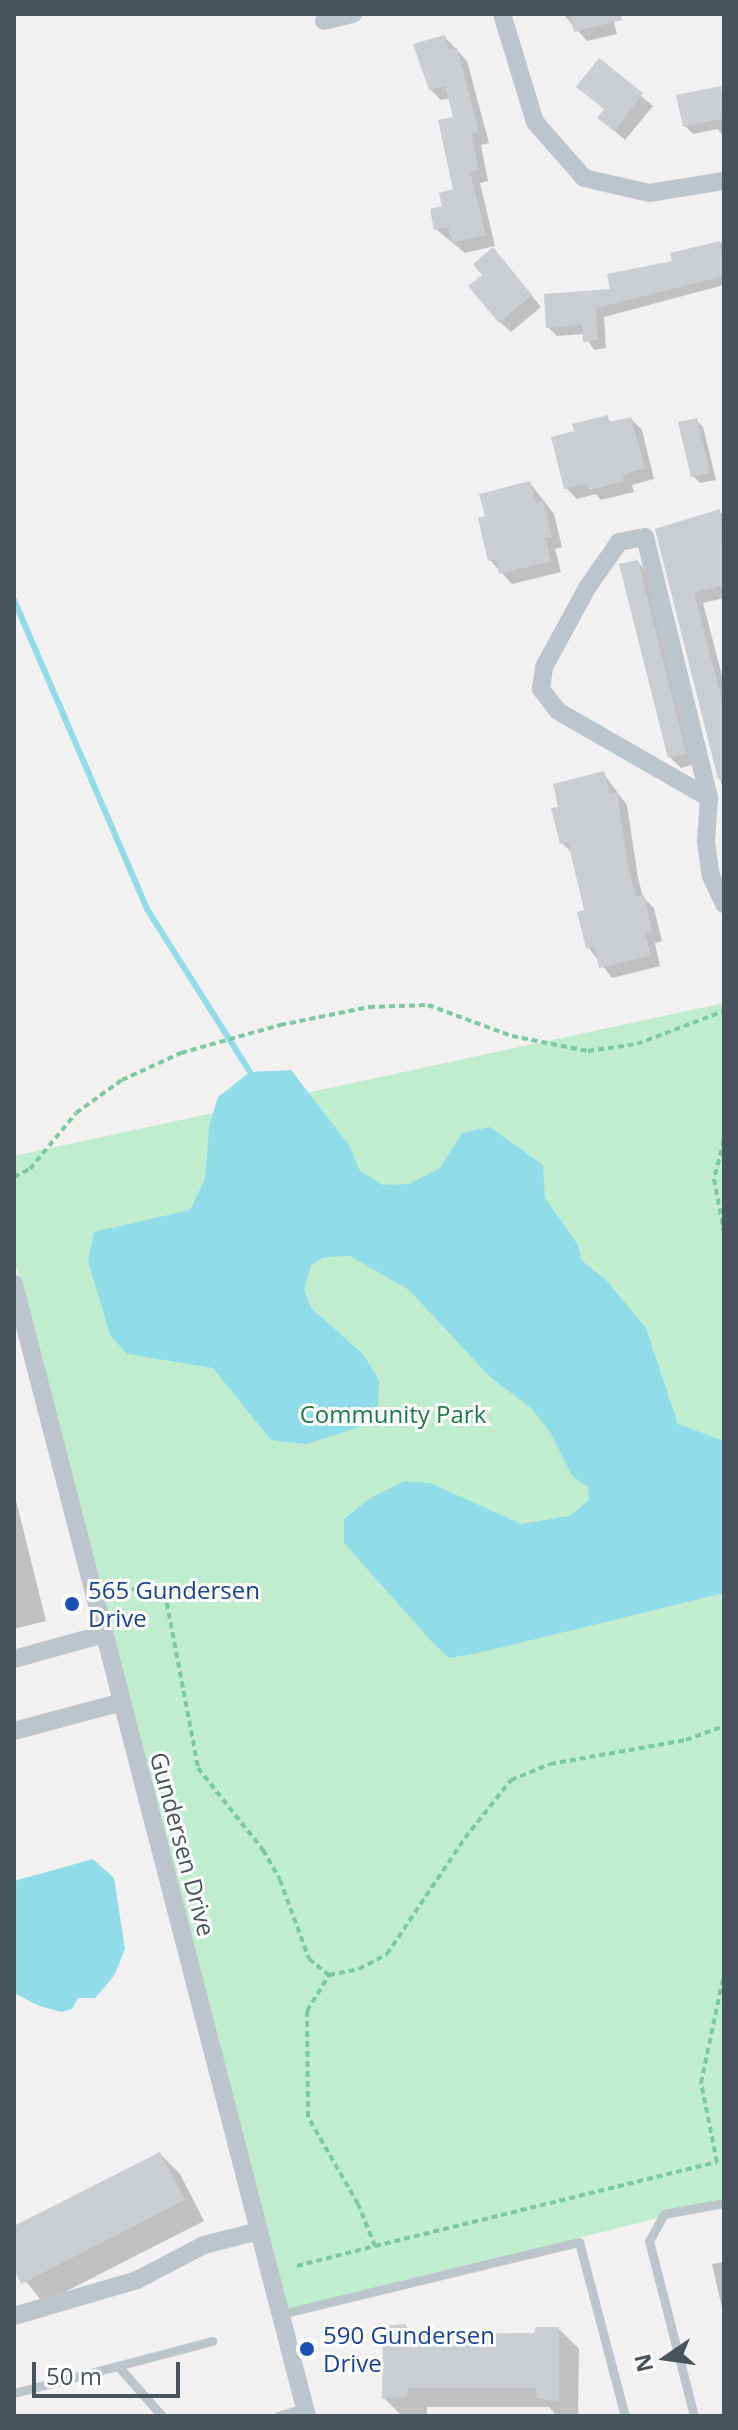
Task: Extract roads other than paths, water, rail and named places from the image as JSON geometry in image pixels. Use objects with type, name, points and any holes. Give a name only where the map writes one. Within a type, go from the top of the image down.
[{"type":"street","points":[[324,21],[353,14]]},
{"type":"street","points":[[502,14],[525,100],[544,136],[584,178],[649,193],[724,181]]},
{"type":"street","points":[[709,798],[558,711],[541,689],[544,667],[587,588],[619,542],[645,537],[709,798],[708,853],[724,904]]},
{"type":"street","name":"Gundersen Drive","points":[[14,1284],[306,2412]]},
{"type":"street","points":[[14,1659],[104,1634]]},
{"type":"street","points":[[14,1731],[122,1702]]},
{"type":"street","points":[[14,2316],[137,2280],[204,2245],[259,2231]]},
{"type":"lane","points":[[694,2416],[649,2241],[652,2226],[664,2214],[724,2203]]},
{"type":"lane","points":[[281,2314],[579,2242],[625,2416]]},
{"type":"lane","points":[[14,2393],[212,2341]]},
{"type":"lane","points":[[118,2366],[162,2416]]},
{"type":"lane","points":[[278,2416],[306,2412]]},
{"type":"water","points":[[291,1070],[349,1145],[360,1171],[383,1185],[409,1184],[440,1168],[462,1133],[490,1127],[543,1165],[545,1198],[578,1245],[581,1260],[606,1280],[646,1328],[678,1424],[724,1441],[724,1593],[449,1658],[344,1543],[344,1519],[370,1498],[405,1481],[430,1483],[521,1524],[570,1516],[589,1500],[588,1487],[572,1476],[550,1432],[532,1409],[490,1377],[409,1290],[350,1256],[324,1257],[311,1265],[304,1289],[311,1308],[363,1354],[379,1380],[378,1408],[362,1426],[306,1444],[271,1440],[213,1368],[127,1354],[110,1335],[88,1261],[94,1232],[190,1210],[205,1179],[209,1127],[218,1097],[250,1072]]},
{"type":"water","points":[[93,1859],[114,1878],[125,1949],[114,1976],[95,1998],[78,1998],[72,2009],[62,2012],[39,2006],[14,1993],[14,1881]]},
{"type":"waterway","points":[[14,600],[147,909],[250,1072]]},
{"type":"place","name":"565 Gundersen Drive","points":[[72,1604]]},
{"type":"place","name":"590 Gundersen Drive","points":[[307,2349]]},
{"type":"park label","name":"Community Park","points":[[393,1414]]}]
